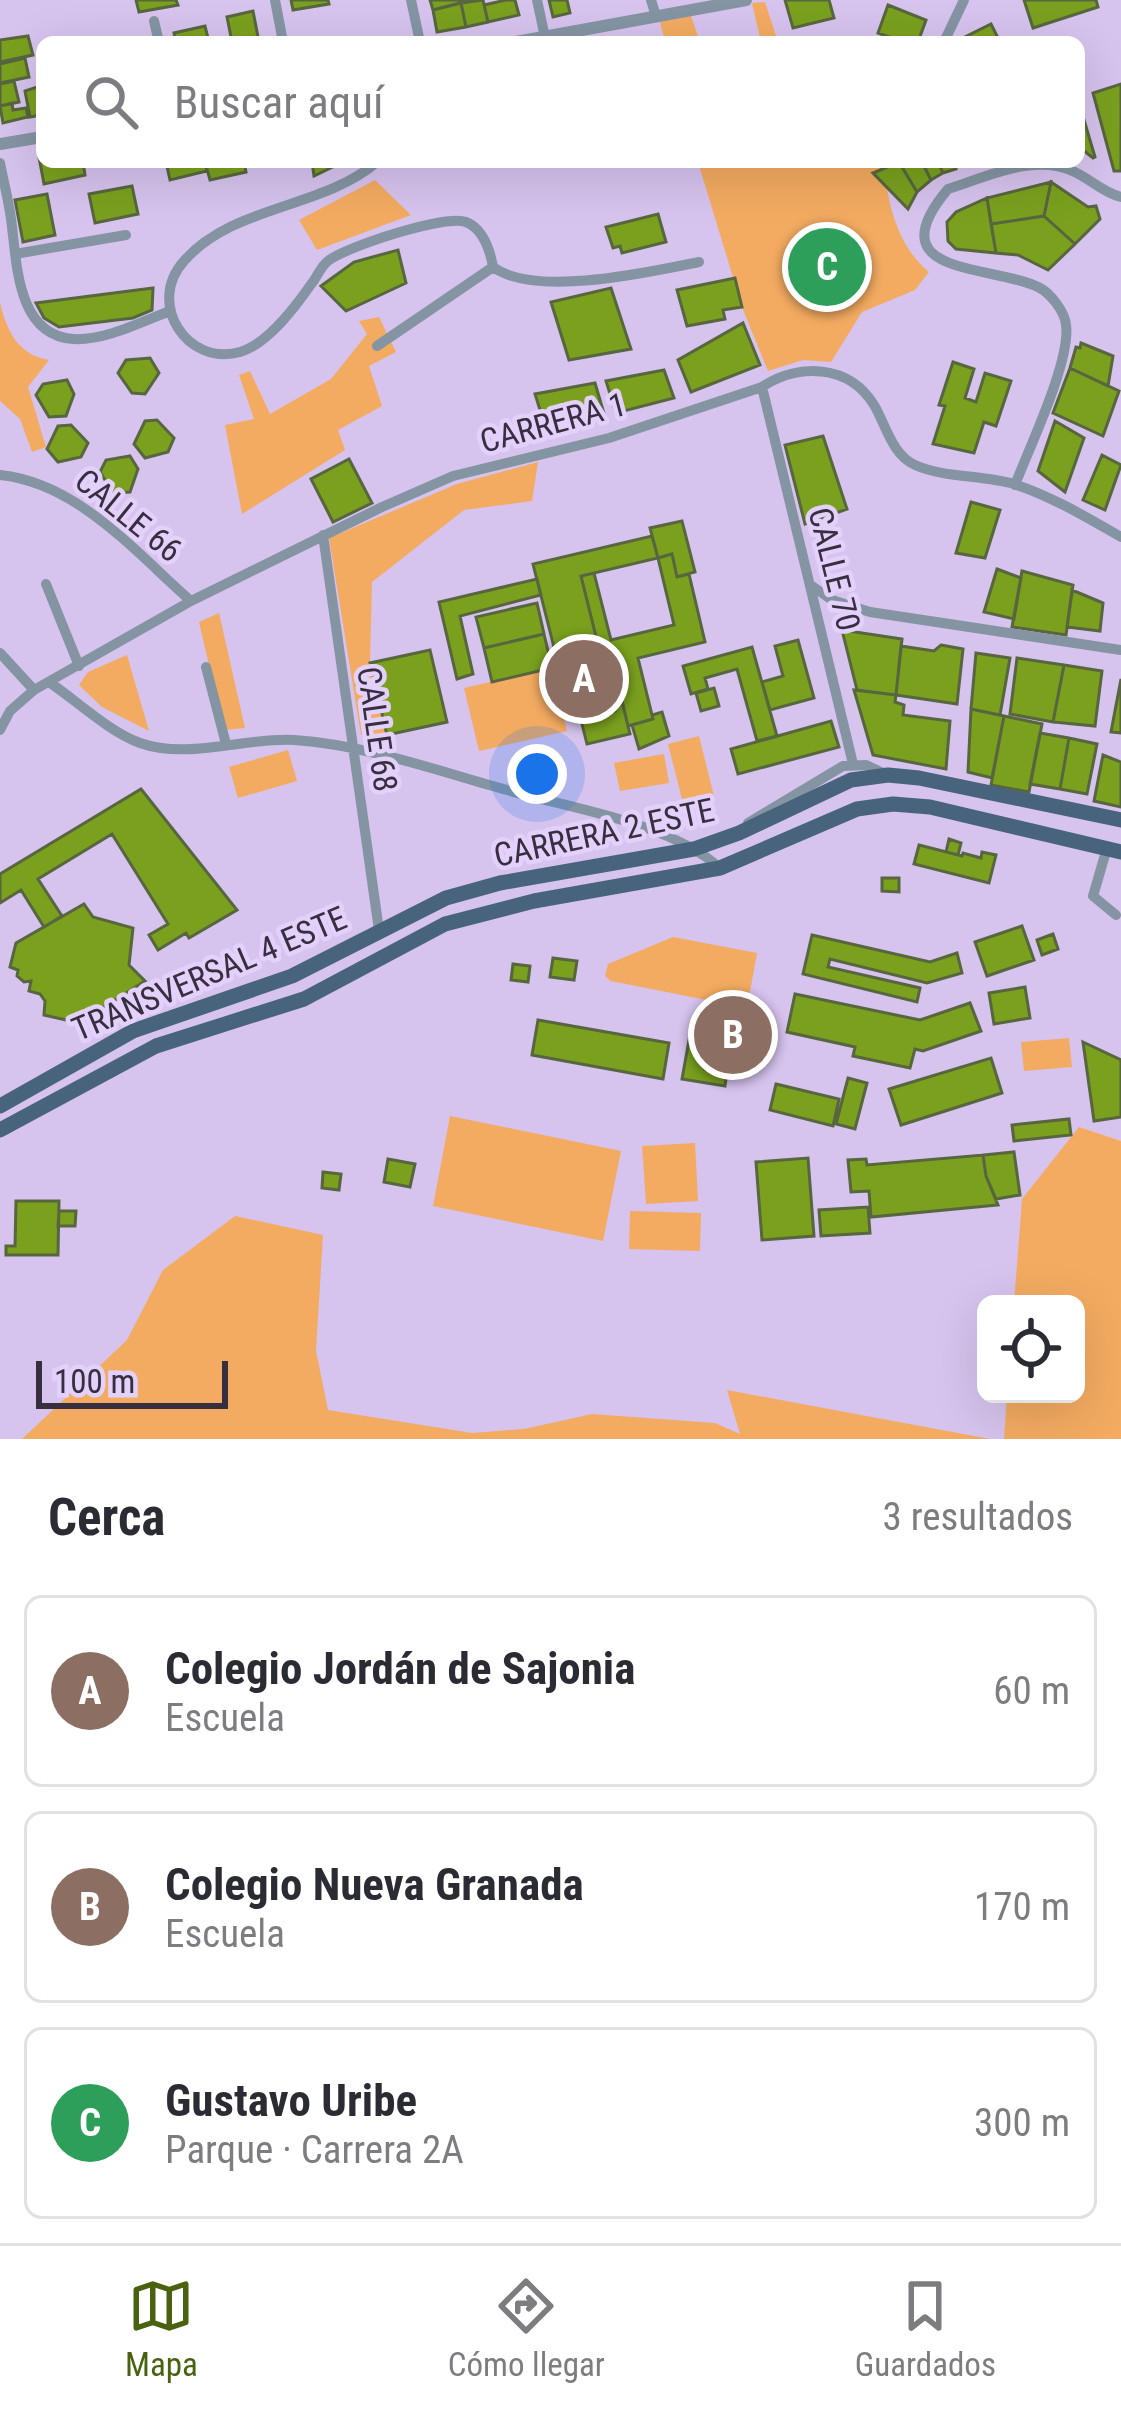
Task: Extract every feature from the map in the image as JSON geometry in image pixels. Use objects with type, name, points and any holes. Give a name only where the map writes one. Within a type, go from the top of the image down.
[{"type":"main road","name":"CARRERA 2 ESTE","points":[[379,930],[422,907],[500,883],[694,849],[739,833],[842,783],[888,776],[919,778],[1121,820]]},
{"type":"main road","name":"CARRERA 2 ESTE","points":[[389,953],[468,916],[720,868],[841,814],[893,804],[930,807],[1114,850]]},
{"type":"main road","name":"TRANSVERSAL 4 ESTE","points":[[0,1106],[146,1024],[292,976],[379,930]]},
{"type":"main road","name":"TRANSVERSAL 4 ESTE","points":[[0,1130],[156,1046],[304,999],[389,953]]},
{"type":"street","points":[[275,0],[282,36]]},
{"type":"street","points":[[411,0],[419,36]]},
{"type":"street","points":[[537,0],[545,36]]},
{"type":"street","points":[[651,0],[656,16]]},
{"type":"street","points":[[560,36],[746,0]]},
{"type":"street","points":[[947,36],[964,0]]},
{"type":"street","points":[[154,21],[158,36]]},
{"type":"street","points":[[0,144],[36,137]]},
{"type":"street","points":[[0,163],[28,309],[48,330],[75,339],[135,325],[170,310]]},
{"type":"street","points":[[369,168],[346,184],[219,234],[184,261],[173,279],[170,310],[184,339],[213,355],[238,353],[265,337],[327,262],[359,246],[442,221],[471,224],[483,236],[493,267],[504,274],[571,282],[699,262]]},
{"type":"street","points":[[1015,484],[1059,368],[1066,341],[1063,315],[1041,288],[955,268],[939,258],[927,243],[925,225],[948,189],[1022,168]]},
{"type":"street","points":[[1060,168],[1121,196]]},
{"type":"street","points":[[15,254],[125,235]]},
{"type":"street","points":[[377,346],[493,267]]},
{"type":"street","name":"CARRERA 1","points":[[0,730],[10,711],[34,690],[191,601],[323,535],[453,476],[609,438],[762,387],[783,373],[813,369],[844,378],[871,400],[898,452],[914,465],[1015,484],[1121,538]]},
{"type":"street","name":"CALLE 70","points":[[762,387],[853,764]]},
{"type":"street","name":"CALLE 66","points":[[0,475],[28,478],[68,497],[191,601]]},
{"type":"street","name":"CALLE 68","points":[[323,535],[379,930]]},
{"type":"street","points":[[46,584],[79,665]]},
{"type":"street","points":[[812,586],[832,600],[870,612],[1121,650]]},
{"type":"street","points":[[0,652],[34,690]]},
{"type":"street","points":[[206,667],[226,744]]},
{"type":"street","points":[[50,682],[136,742],[182,748],[295,740],[353,748],[638,826],[694,849],[720,868]]},
{"type":"street","points":[[739,833],[833,771],[866,765],[888,776]]},
{"type":"street","points":[[1114,850],[1093,896],[1116,915]]},
{"type":"shaded area","points":[[765,2],[776,36],[760,36],[752,3]]},
{"type":"shaded area","points":[[691,16],[698,36],[664,36],[660,22]]},
{"type":"shaded area","points":[[700,168],[885,168],[896,222],[909,249],[929,272],[915,290],[862,312],[831,362],[803,360],[768,371],[742,307]]},
{"type":"shaded area","points":[[375,180],[411,215],[317,250],[299,220]]},
{"type":"shaded area","points":[[0,302],[15,340],[29,353],[49,360],[28,387],[46,447],[32,452],[20,419],[0,401]]},
{"type":"shaded area","points":[[379,317],[396,352],[369,366],[382,406],[338,430],[345,450],[242,514],[225,425],[254,419],[239,375],[250,371],[270,414],[331,379],[367,334],[359,321]]},
{"type":"shaded area","points":[[538,462],[532,501],[464,510],[372,582],[370,663],[388,740],[361,735],[329,538],[457,484]]},
{"type":"shaded area","points":[[219,613],[245,728],[224,730],[199,622]]},
{"type":"shaded area","points":[[127,655],[149,731],[102,707],[79,685],[88,672]]},
{"type":"shaded area","points":[[552,668],[567,731],[479,751],[464,688]]},
{"type":"shaded area","points":[[699,736],[714,796],[683,803],[668,744]]},
{"type":"shaded area","points":[[288,750],[297,781],[238,798],[229,767]]},
{"type":"shaded area","points":[[664,754],[669,783],[620,791],[614,763]]},
{"type":"shaded area","points":[[673,937],[757,953],[747,1008],[605,976],[608,964]]},
{"type":"shaded area","points":[[1069,1038],[1072,1067],[1024,1071],[1021,1042]]},
{"type":"shaded area","points":[[450,1116],[621,1151],[603,1241],[433,1206]]},
{"type":"shaded area","points":[[1079,1127],[1121,1141],[1121,1439],[1004,1439],[1006,1403],[1085,1403],[1085,1295],[1015,1295],[1022,1199]]},
{"type":"shaded area","points":[[695,1143],[698,1201],[646,1204],[642,1146]]},
{"type":"shaded area","points":[[630,1211],[701,1213],[700,1251],[629,1249]]},
{"type":"shaded area","points":[[235,1216],[323,1235],[316,1351],[328,1410],[472,1433],[524,1429],[592,1414],[715,1423],[740,1434],[727,1390],[990,1439],[22,1439],[127,1340],[163,1270]]},
{"type":"building","points":[[136,0],[176,0],[178,5],[139,12]]},
{"type":"building","points":[[291,0],[328,0],[329,4],[293,10]]},
{"type":"building","points":[[430,0],[471,0],[433,10]]},
{"type":"building","points":[[483,0],[488,22],[466,27],[461,3]]},
{"type":"building","points":[[515,0],[519,15],[488,22],[484,5]]},
{"type":"building","points":[[549,0],[567,0],[570,13],[553,17]]},
{"type":"building","points":[[785,0],[829,0],[834,18],[793,28]]},
{"type":"building","points":[[1024,0],[1096,0],[1098,7],[1033,28]]},
{"type":"building","points":[[461,3],[466,27],[437,32],[433,10]]},
{"type":"building","points":[[888,5],[926,20],[920,36],[878,33]]},
{"type":"building","points":[[253,11],[258,36],[231,36],[227,17]]},
{"type":"building","points":[[991,24],[997,36],[967,36]]},
{"type":"building","points":[[205,26],[208,36],[175,36]]},
{"type":"building","points":[[28,36],[33,55],[0,62],[0,40]]},
{"type":"building","points":[[25,58],[29,77],[0,83],[0,64]]},
{"type":"building","points":[[14,81],[19,102],[0,106],[0,84]]},
{"type":"building","points":[[1121,84],[1121,171],[1114,171],[1093,93]]},
{"type":"building","points":[[36,87],[36,116],[30,117],[25,91]]},
{"type":"building","points":[[12,103],[13,110],[26,108],[28,117],[3,123],[0,106]]},
{"type":"building","points":[[1085,123],[1095,157],[1085,152]]},
{"type":"building","points":[[41,168],[84,168],[85,175],[44,184]]},
{"type":"building","points":[[167,168],[206,168],[207,171],[170,180]]},
{"type":"building","points":[[207,168],[245,168],[246,172],[210,180]]},
{"type":"building","points":[[903,168],[925,168],[931,180],[917,192]]},
{"type":"building","points":[[903,168],[917,192],[908,209],[873,173]]},
{"type":"building","points":[[925,168],[941,168],[943,173],[931,180]]},
{"type":"building","points":[[1051,182],[1088,207],[1096,206],[1100,219],[1075,244],[1044,216]]},
{"type":"building","points":[[1051,182],[1044,216],[991,224],[987,198]]},
{"type":"building","points":[[132,186],[138,214],[95,223],[89,194]]},
{"type":"building","points":[[47,194],[55,235],[23,242],[15,200]]},
{"type":"building","points":[[987,198],[996,253],[956,249],[948,241],[947,222],[956,212]]},
{"type":"building","points":[[658,214],[666,242],[622,253],[620,246],[613,248],[606,227]]},
{"type":"building","points":[[1044,216],[1075,244],[1048,270],[1018,255],[996,253],[991,224]]},
{"type":"building","points":[[398,250],[406,283],[346,311],[321,286],[354,262]]},
{"type":"building","points":[[735,278],[742,307],[723,310],[725,319],[687,326],[677,290]]},
{"type":"building","points":[[153,288],[152,310],[133,318],[59,327],[44,318],[36,303]]},
{"type":"building","points":[[611,288],[631,349],[569,360],[551,302]]},
{"type":"building","points":[[743,323],[760,365],[691,392],[678,360]]},
{"type":"building","points":[[1081,343],[1113,356],[1108,386],[1070,368]]},
{"type":"building","points":[[150,358],[159,373],[145,394],[132,393],[118,373],[126,360]]},
{"type":"building","points":[[953,362],[974,369],[965,398],[976,402],[985,373],[1011,381],[996,426],[984,422],[974,453],[933,444]]},
{"type":"building","points":[[1070,368],[1119,391],[1103,436],[1053,413]]},
{"type":"building","points":[[664,370],[674,398],[616,413],[606,381]]},
{"type":"building","points":[[67,380],[74,394],[66,416],[49,417],[36,395],[43,384]]},
{"type":"building","points":[[595,383],[605,417],[547,432],[535,394]]},
{"type":"building","points":[[157,420],[174,438],[168,452],[145,458],[134,444],[145,421]]},
{"type":"building","points":[[1055,421],[1084,438],[1065,492],[1038,471]]},
{"type":"building","points":[[71,425],[88,443],[81,457],[58,462],[47,449],[58,426]]},
{"type":"building","points":[[823,436],[847,509],[805,524],[785,445]]},
{"type":"building","points":[[1102,455],[1121,465],[1105,510],[1083,500]]},
{"type":"building","points":[[130,456],[138,469],[130,492],[113,493],[100,472],[106,460]]},
{"type":"building","points":[[349,459],[372,503],[333,522],[311,479]]},
{"type":"building","points":[[971,502],[1000,510],[985,558],[956,553]]},
{"type":"building","points":[[682,521],[695,572],[677,577],[672,554],[658,558],[650,528]]},
{"type":"building","points":[[652,536],[658,558],[581,576],[606,677],[564,687],[533,564]]},
{"type":"building","points":[[672,554],[677,577],[689,574],[705,642],[638,658],[653,719],[628,726],[616,675],[606,677],[581,576],[594,573],[611,640],[674,625],[658,558]]},
{"type":"building","points":[[997,569],[1021,578],[1014,619],[984,612]]},
{"type":"building","points":[[1022,571],[1073,585],[1066,635],[1012,627]]},
{"type":"building","points":[[537,579],[541,595],[460,616],[473,674],[457,679],[439,602]]},
{"type":"building","points":[[1072,590],[1103,603],[1100,631],[1067,627]]},
{"type":"building","points":[[537,603],[544,634],[484,648],[476,617]]},
{"type":"building","points":[[842,630],[902,639],[896,695],[857,690]]},
{"type":"building","points":[[544,634],[552,668],[492,682],[484,648]]},
{"type":"building","points":[[798,640],[814,698],[770,710],[762,682],[783,676],[775,646]]},
{"type":"building","points":[[941,645],[963,649],[957,704],[896,695],[901,646],[934,651]]},
{"type":"building","points":[[752,647],[777,736],[757,741],[737,669],[705,678],[708,689],[691,694],[683,666]]},
{"type":"building","points":[[430,650],[447,722],[387,735],[370,663]]},
{"type":"building","points":[[976,653],[1010,658],[1000,715],[971,709]]},
{"type":"building","points":[[1017,658],[1064,665],[1053,722],[1010,714]]},
{"type":"building","points":[[1064,665],[1102,671],[1095,726],[1053,722]]},
{"type":"building","points":[[1121,679],[1121,733],[1111,732]]},
{"type":"building","points":[[617,682],[621,698],[612,700],[615,711],[581,720],[574,692]]},
{"type":"building","points":[[714,688],[719,706],[701,711],[696,693]]},
{"type":"building","points":[[854,690],[896,695],[895,702],[904,705],[903,715],[950,721],[946,769],[873,755]]},
{"type":"building","points":[[621,698],[630,734],[587,744],[581,720],[615,711],[612,700]]},
{"type":"building","points":[[971,709],[1004,716],[992,778],[968,772]]},
{"type":"building","points":[[662,712],[669,736],[639,749],[632,725]]},
{"type":"building","points":[[1004,716],[1042,724],[1029,792],[991,785]]},
{"type":"building","points":[[831,721],[839,747],[738,774],[731,749]]},
{"type":"building","points":[[1040,733],[1069,738],[1060,789],[1030,784]]},
{"type":"building","points":[[1069,738],[1097,744],[1087,794],[1060,789]]},
{"type":"building","points":[[1103,755],[1121,762],[1121,807],[1094,801]]},
{"type":"building","points":[[141,789],[237,910],[158,950],[149,935],[168,924],[112,834],[38,879],[62,916],[44,927],[21,890],[0,903],[0,874]]},
{"type":"building","points":[[949,839],[961,843],[958,855],[946,852]]},
{"type":"building","points":[[919,845],[962,856],[996,855],[989,883],[914,864]]},
{"type":"building","points":[[882,878],[899,878],[899,892],[882,891]]},
{"type":"building","points":[[84,904],[93,917],[133,928],[129,965],[145,981],[79,1023],[44,1015],[45,1001],[29,991],[31,981],[24,982],[18,970],[10,967],[16,943]]},
{"type":"building","points":[[1022,926],[1034,960],[987,976],[975,942]]},
{"type":"building","points":[[1053,934],[1058,949],[1042,955],[1037,940]]},
{"type":"building","points":[[812,935],[930,962],[957,953],[962,973],[927,983],[830,959],[828,967],[920,988],[917,1002],[803,974]]},
{"type":"building","points":[[553,958],[577,961],[574,980],[550,977]]},
{"type":"building","points":[[513,964],[530,966],[528,982],[511,980]]},
{"type":"building","points":[[1025,987],[1030,1018],[994,1024],[989,993]]},
{"type":"building","points":[[795,994],[920,1020],[970,1003],[981,1031],[923,1051],[915,1049],[910,1068],[853,1056],[855,1047],[787,1032]]},
{"type":"building","points":[[538,1020],[669,1043],[663,1079],[532,1055]]},
{"type":"building","points":[[691,1029],[711,1033],[705,1069],[727,1072],[725,1086],[682,1079]]},
{"type":"building","points":[[1083,1042],[1121,1060],[1121,1117],[1094,1121]]},
{"type":"building","points":[[991,1058],[1002,1093],[901,1125],[889,1089]]},
{"type":"building","points":[[848,1078],[867,1083],[855,1129],[836,1124]]},
{"type":"building","points":[[776,1084],[839,1099],[833,1126],[770,1110]]},
{"type":"building","points":[[1069,1119],[1071,1135],[1014,1141],[1012,1125]]},
{"type":"building","points":[[1014,1152],[1020,1195],[996,1199],[983,1155]]},
{"type":"building","points":[[983,1155],[998,1205],[871,1217],[869,1191],[851,1192],[848,1160],[866,1159],[867,1165]]},
{"type":"building","points":[[808,1158],[814,1236],[762,1240],[756,1162]]},
{"type":"building","points":[[388,1159],[415,1164],[410,1187],[384,1182]]},
{"type":"building","points":[[323,1172],[341,1174],[339,1190],[322,1188]]},
{"type":"building","points":[[16,1201],[59,1201],[58,1255],[6,1255],[6,1246],[15,1246]]},
{"type":"building","points":[[868,1207],[870,1233],[821,1236],[819,1210]]},
{"type":"building","points":[[59,1211],[76,1211],[75,1226],[58,1226]]},
{"type":"place","name":"Gustavo Uribe","points":[[827,267]]},
{"type":"place","name":"Colegio Jordán de Sajonia","points":[[584,679]]},
{"type":"place","name":"Colegio Nueva Granada","points":[[733,1035]]}]
